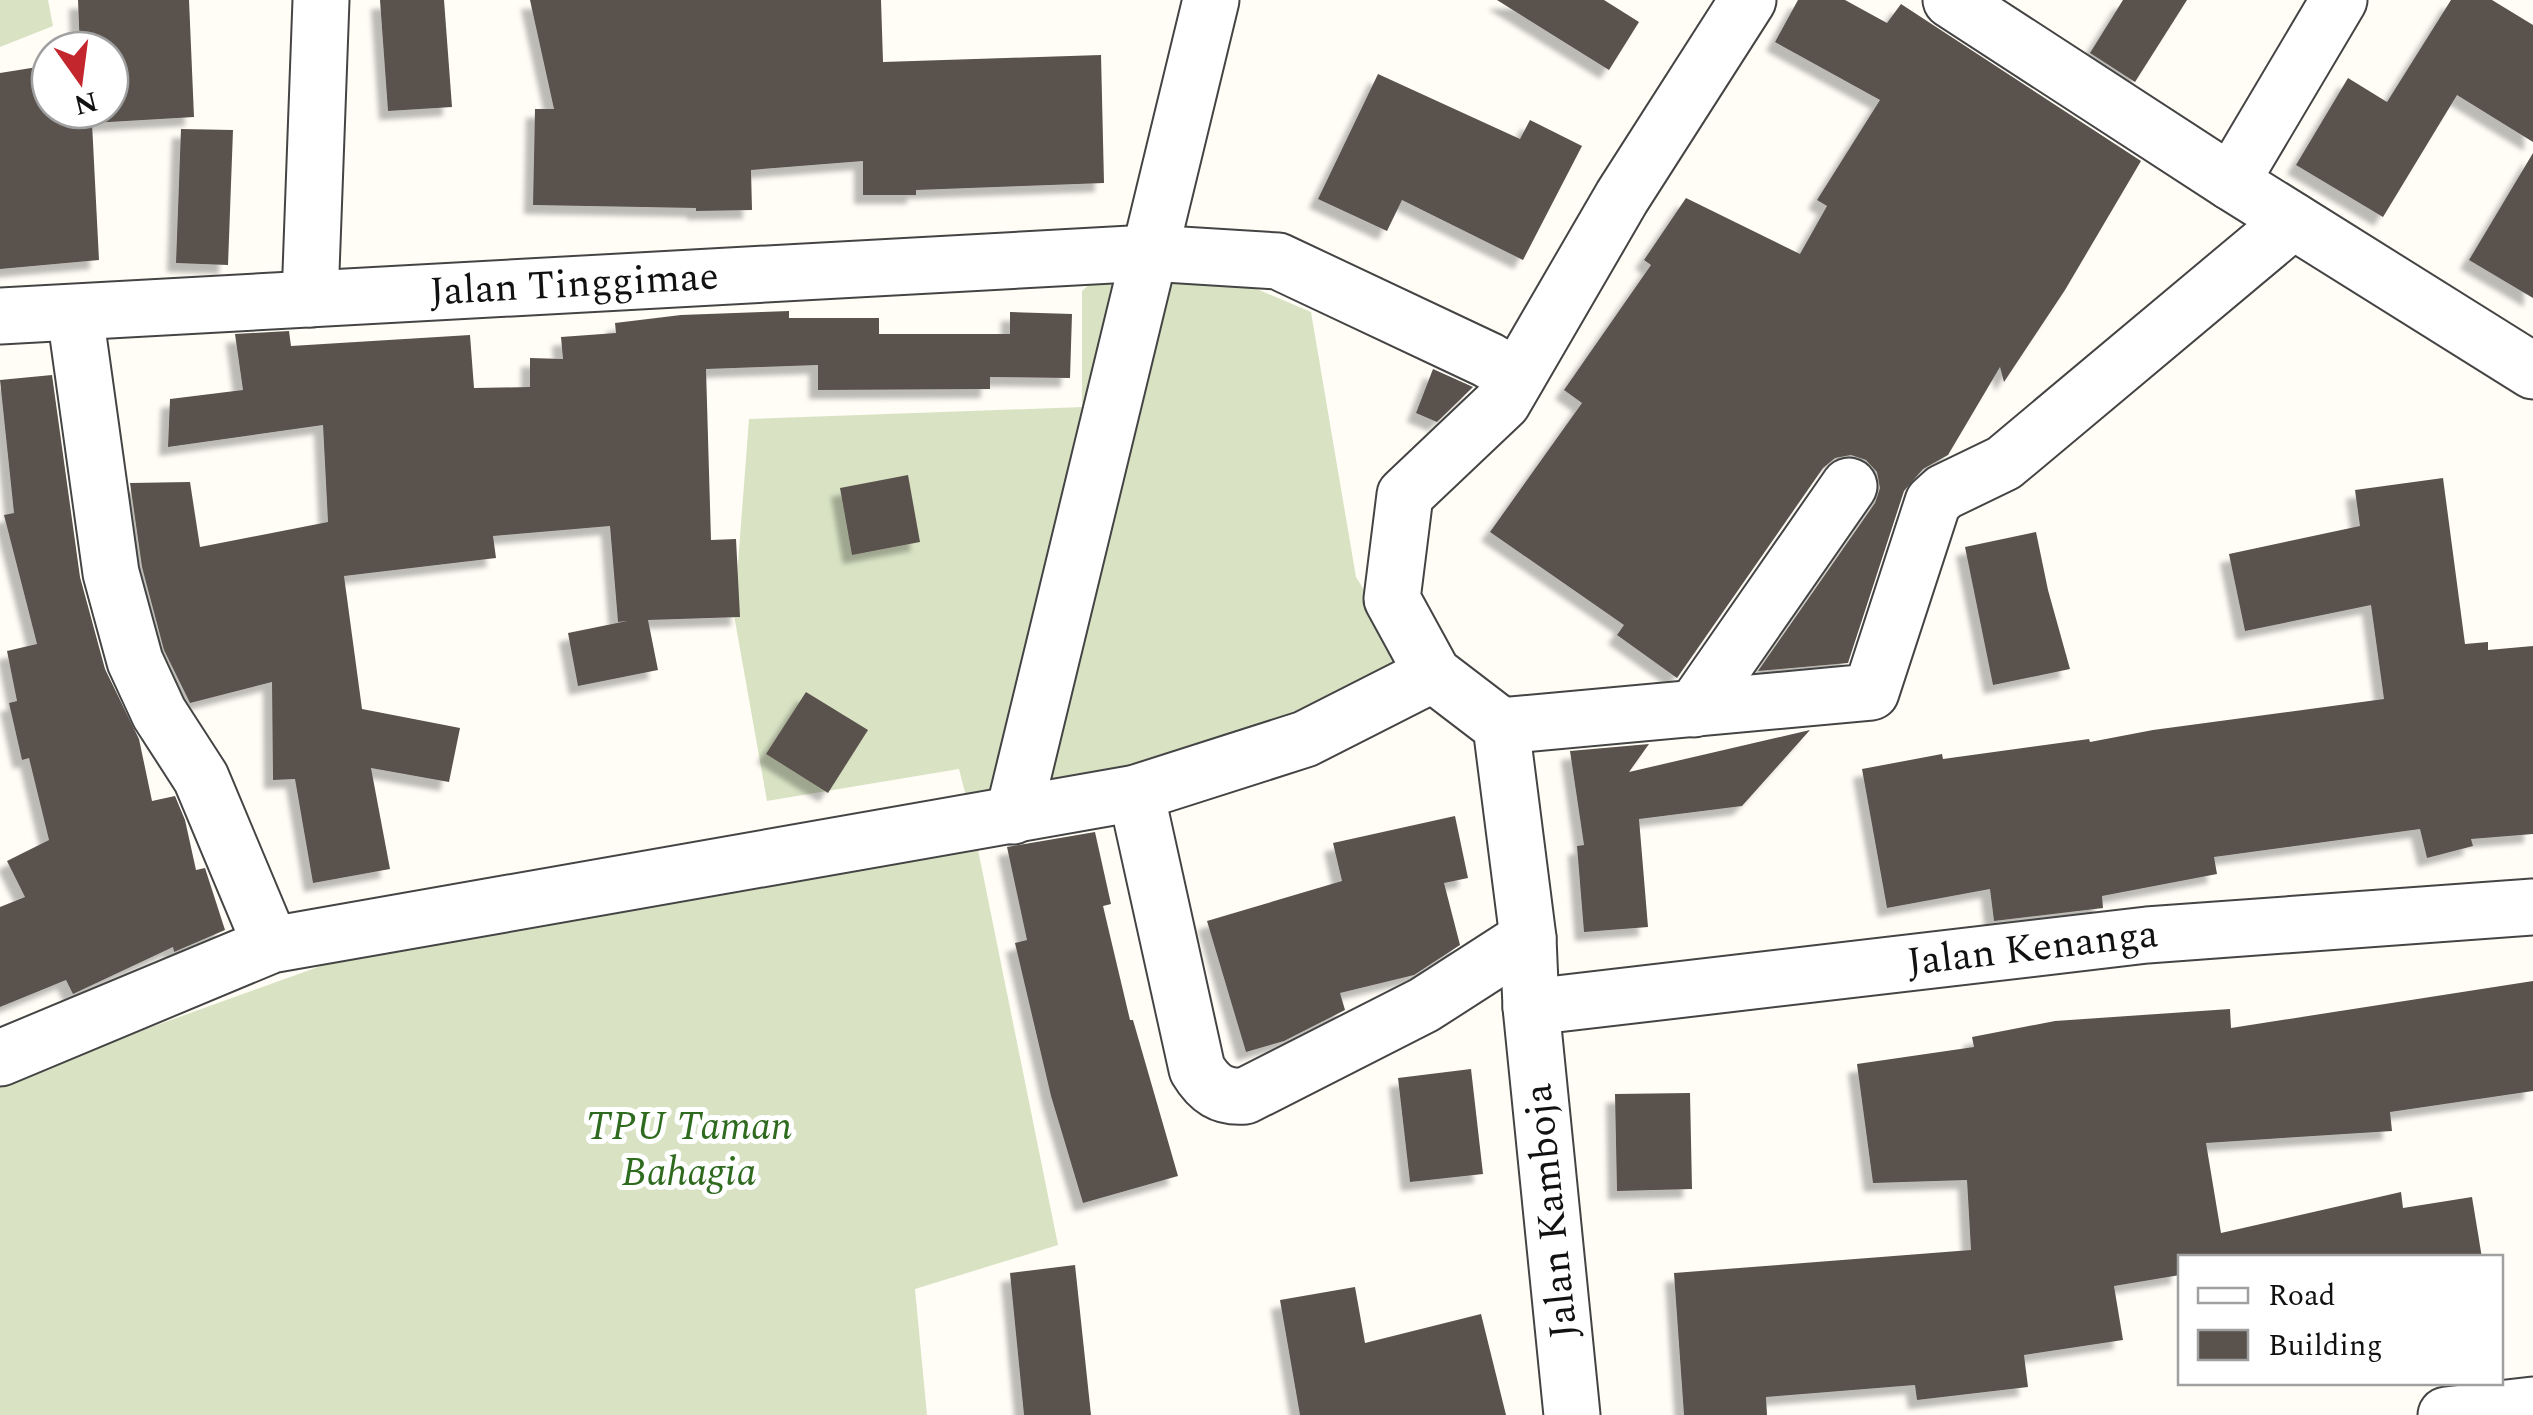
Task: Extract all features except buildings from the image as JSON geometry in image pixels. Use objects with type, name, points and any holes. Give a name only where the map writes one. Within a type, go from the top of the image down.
[{"type":"street","points":[[310,299],[322,0]]},
{"type":"street","points":[[1013,816],[1211,0]]},
{"type":"street","points":[[1748,0],[1622,198],[1503,402],[1406,494],[1392,600],[1433,674],[1501,726],[1872,692],[1934,502],[1944,492],[2004,463],[2293,221]]},
{"type":"street","points":[[1952,0],[2533,371]]},
{"type":"street","points":[[2232,182],[2339,0]]},
{"type":"street","name":"Jalan Tinggimae","points":[[0,316],[1149,253],[1278,261],[1488,360],[1517,378]]},
{"type":"street","points":[[75,314],[111,573],[135,661],[160,713],[201,778],[270,946]]},
{"type":"street","points":[[1694,709],[1849,486]]},
{"type":"street","points":[[0,1058],[270,946],[1136,793],[1304,739],[1433,674]]},
{"type":"street","name":"Jalan Kamboja","points":[[1501,726],[1528,938],[1531,1007],[1572,1415]]},
{"type":"street","points":[[1136,793],[1197,1070],[1213,1090],[1230,1097],[1245,1096],[1424,1005],[1528,938]]},
{"type":"street","name":"Jalan Kenanga","points":[[1531,1007],[2147,935],[2533,906]]},
{"type":"street","points":[[2446,1415],[2533,1405]]},
{"type":"green space","points":[[0,0],[48,0],[53,26],[30,30],[30,35],[0,47]]},
{"type":"green space","name":"TPU Taman Bahagia","points":[[1184,258],[1311,312],[1356,577],[1427,693],[973,825],[1058,1245],[915,1289],[927,1415],[0,1415],[0,1087],[82,1052],[368,949],[973,824],[959,769],[767,801],[734,615],[749,419],[1082,407],[1082,291],[1097,277]]}]
